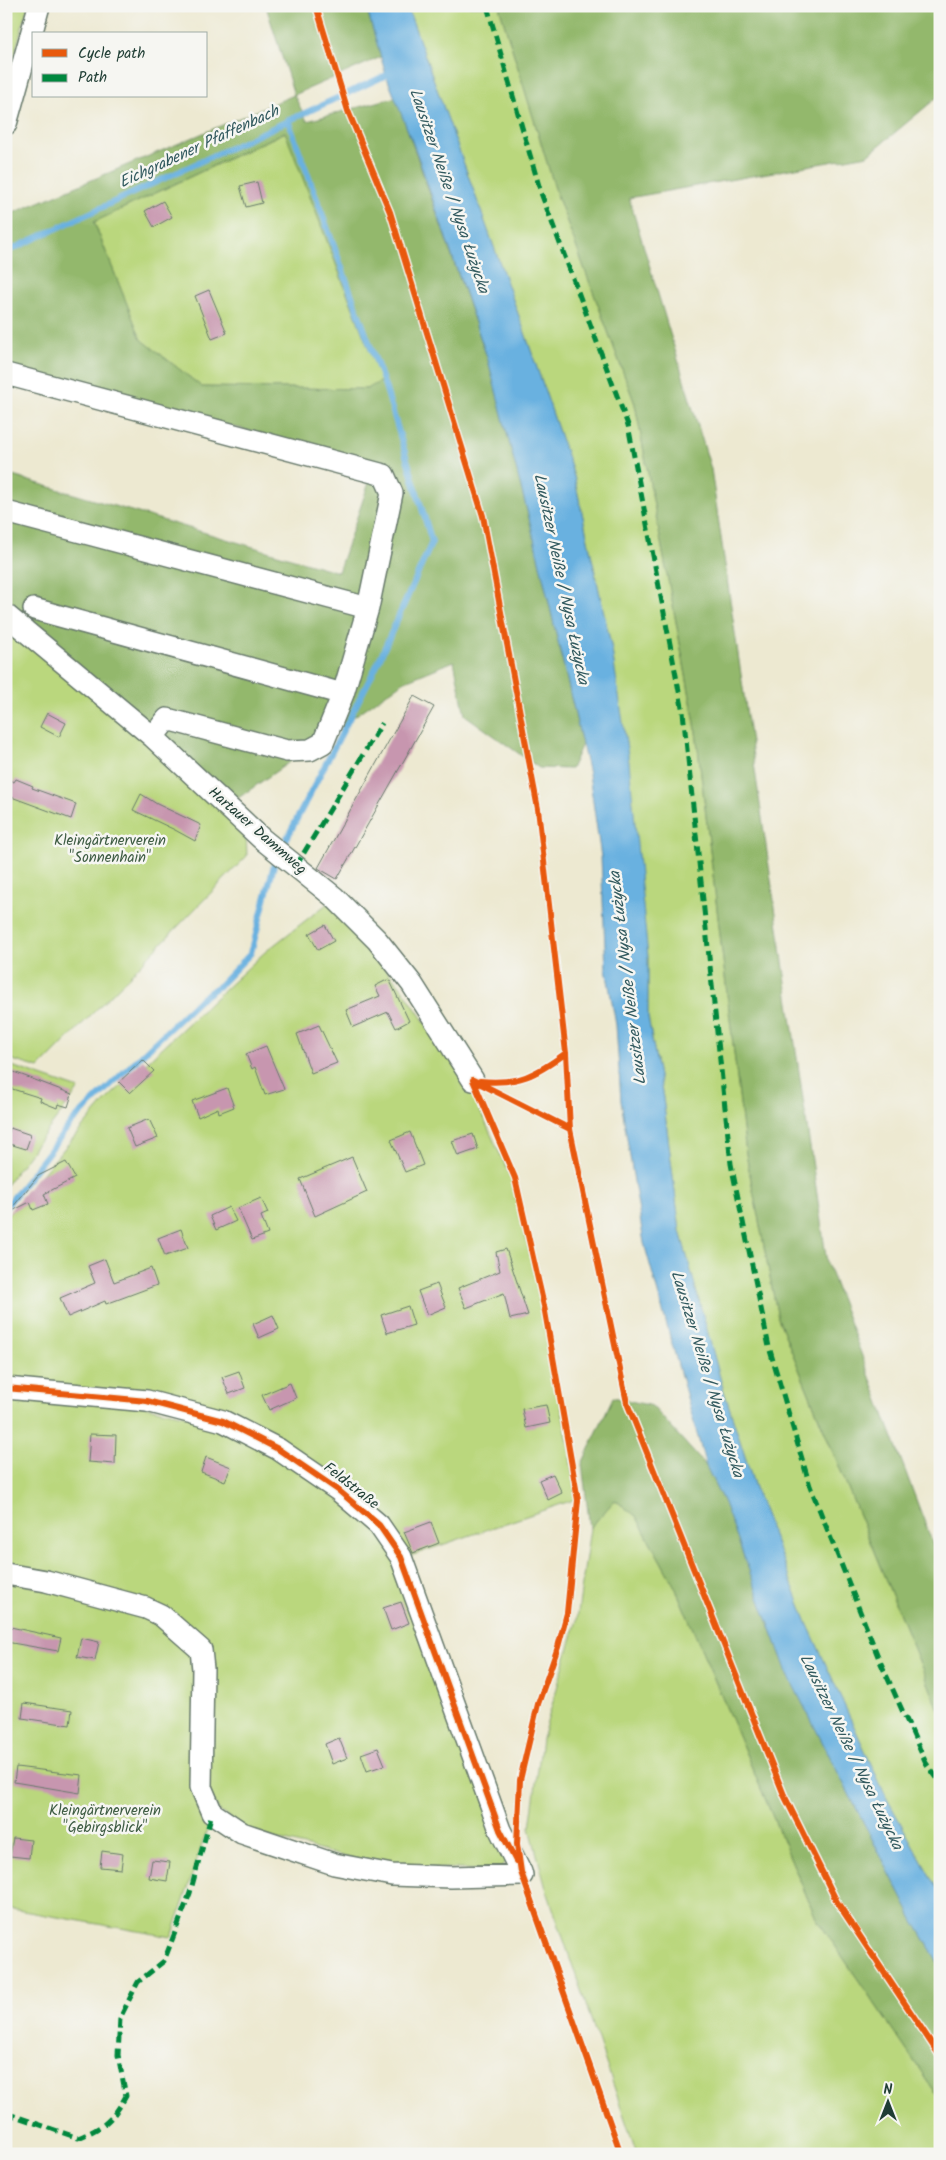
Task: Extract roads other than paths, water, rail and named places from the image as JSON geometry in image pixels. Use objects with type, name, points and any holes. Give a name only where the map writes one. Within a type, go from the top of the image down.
[{"type":"street","points":[[6,124],[39,6]]},
{"type":"street","points":[[6,374],[384,475],[392,493],[368,608],[343,694],[323,743],[310,750],[287,751],[167,719],[153,737]]},
{"type":"street","points":[[6,512],[368,608]]},
{"type":"street","points":[[34,609],[343,694]]},
{"type":"street","name":"Hartauer Dammweg","points":[[6,614],[153,737],[279,853],[334,897],[377,940],[412,984],[473,1080]]},
{"type":"street","name":"Feldstraße","points":[[6,1388],[147,1401],[223,1421],[278,1449],[363,1509],[379,1525],[401,1557],[500,1830],[522,1874],[451,1877],[392,1875],[334,1864],[242,1833],[212,1813],[201,1787],[203,1668],[201,1650],[161,1615],[146,1608],[46,1581],[6,1574]]},
{"type":"water","name":"Lausitzer Neiße / Nysa Łużycka","points":[[366,6],[407,6],[525,333],[574,476],[612,650],[629,762],[648,957],[648,1017],[663,1098],[680,1231],[722,1385],[757,1494],[807,1623],[886,1797],[940,1894],[940,1966],[913,1919],[788,1675],[724,1503],[706,1466],[644,1243],[621,1101],[616,1025],[606,969],[601,857],[589,774],[531,526],[488,360],[417,154],[386,75]]},
{"type":"waterway","name":"Eichgrabener Pfaffenbach","points":[[6,252],[393,72]]},
{"type":"waterway","points":[[6,1207],[72,1122],[199,1000],[220,985],[251,953],[275,861],[375,669],[432,542],[385,386],[288,120]]},
{"type":"park label","name":"Kleingärtnerverein \"Sonnenhain\"","points":[[110,850]]},
{"type":"park label","name":"Kleingärtnerverein \"Gebirgsblick\"","points":[[105,1820]]}]
